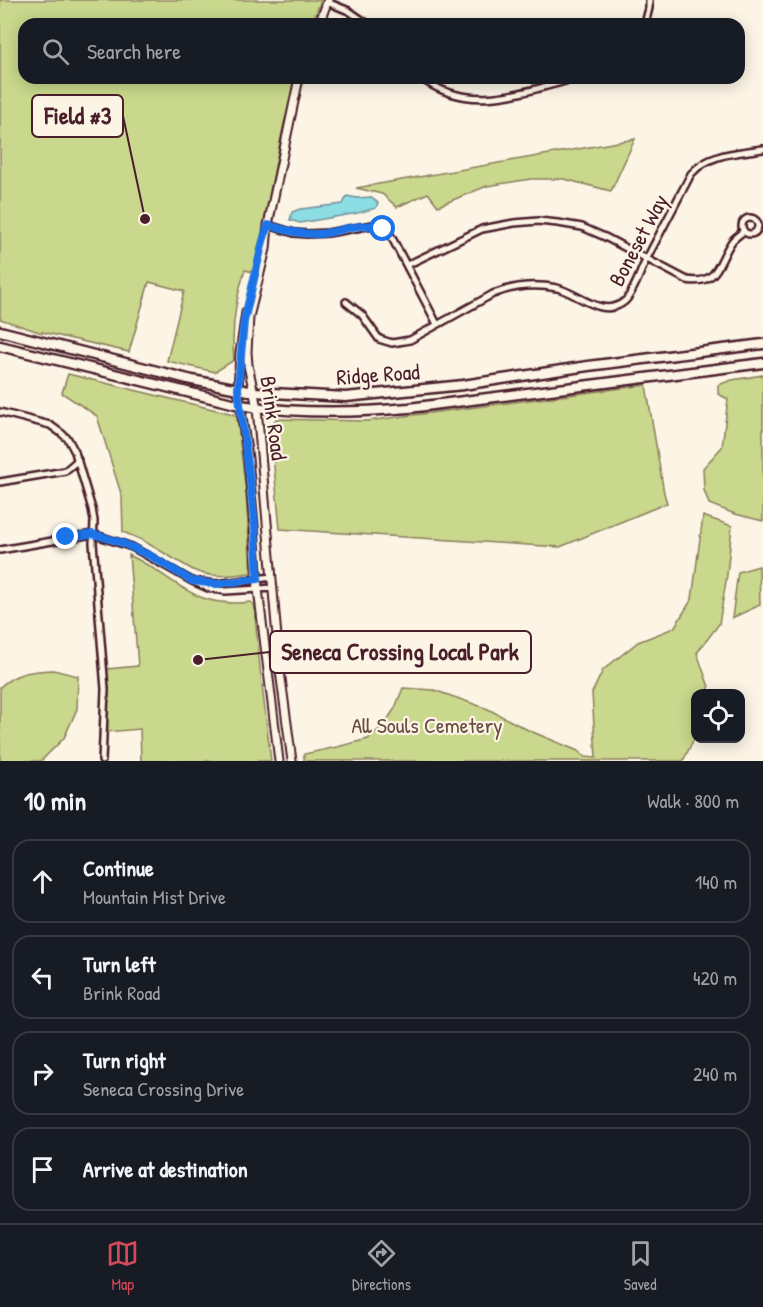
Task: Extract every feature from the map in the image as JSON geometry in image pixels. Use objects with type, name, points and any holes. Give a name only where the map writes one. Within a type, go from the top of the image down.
[{"type":"highway","name":"Ridge Road","points":[[0,331],[192,380],[238,389],[254,392],[346,397],[463,385],[588,366],[763,344]]},
{"type":"highway","name":"Ridge Road","points":[[0,346],[240,405],[257,408],[356,412],[409,408],[763,363]]},
{"type":"main road","points":[[320,18],[327,1]]},
{"type":"main road","name":"Brink Road","points":[[279,761],[258,589],[255,526],[238,389],[244,321],[268,225],[298,84]]},
{"type":"main road","name":"Brink Road","points":[[268,225],[266,249],[249,318],[248,358],[257,408],[280,671],[292,761]]},
{"type":"street","points":[[646,18],[649,0]]},
{"type":"street","points":[[327,1],[359,18]]},
{"type":"street","points":[[431,84],[448,93],[479,98],[500,97],[553,84]]},
{"type":"street","name":"Boneset Way","points":[[346,302],[362,315],[379,339],[392,343],[410,339],[504,290],[519,287],[557,289],[575,295],[593,306],[602,308],[616,306],[630,295],[698,166],[715,158],[763,149]]},
{"type":"street","points":[[407,265],[482,230],[514,223],[538,221],[582,228],[687,280],[694,281],[705,279],[714,273],[732,241],[744,231]]},
{"type":"street","points":[[268,225],[294,233],[307,234],[328,233],[366,225],[378,226],[391,236],[438,324]]},
{"type":"street","points":[[0,412],[42,422],[56,429],[68,439],[78,460],[94,521],[93,534],[105,689],[102,761]]},
{"type":"street","points":[[0,482],[65,471],[78,460]]},
{"type":"street","points":[[0,550],[93,534],[132,547],[208,588],[226,591],[273,588]]},
{"type":"street","points":[[192,581],[216,584],[272,577]]},
{"type":"green space","points":[[0,0],[321,0],[314,18],[18,18],[18,84],[293,84],[269,197],[274,197],[253,272],[245,270],[239,292],[234,326],[234,360],[215,372],[167,361],[184,291],[149,282],[129,352],[42,333],[0,319]]},
{"type":"green space","points":[[635,139],[611,191],[564,179],[531,179],[487,186],[438,206],[428,193],[397,207],[382,194],[356,188]]},
{"type":"green space","points":[[68,374],[233,414],[237,417],[246,493],[251,573],[222,576],[200,573],[142,540],[123,532],[122,497],[97,416],[62,393]]},
{"type":"green space","points":[[763,375],[763,521],[709,504],[704,490],[703,468],[722,447],[728,399],[718,394],[718,385],[732,380]]},
{"type":"green space","points":[[646,385],[667,503],[560,547],[280,529],[270,426],[276,419],[367,421]]},
{"type":"green space","name":"All Souls Cemetery","points":[[703,516],[732,526],[719,624],[697,653],[709,689],[691,689],[692,743],[683,761],[304,761],[304,754],[368,739],[384,725],[395,708],[403,688],[434,690],[488,709],[528,730],[578,751],[585,757],[596,758],[592,693],[603,670],[638,642],[674,628],[692,599]]},
{"type":"green space","points":[[129,555],[199,596],[213,601],[251,602],[254,605],[271,761],[141,761],[140,729],[106,732],[109,693],[107,669],[138,666]]},
{"type":"green space","points":[[759,566],[760,605],[732,618],[738,572]]},
{"type":"green space","points":[[53,670],[78,676],[77,709],[64,738],[41,761],[0,761],[0,687],[12,678],[25,673]]},
{"type":"water","points":[[347,196],[371,197],[378,203],[376,208],[358,213],[300,223],[290,220],[292,212],[343,204]]},
{"type":"place","name":"Field #3","points":[[145,219]]},
{"type":"place","name":"Seneca Crossing Local Park","points":[[198,660]]},
{"type":"route","points":[[66,537],[93,534],[120,542],[151,556],[192,581],[216,584],[258,579],[248,458],[238,389],[244,321],[268,225],[294,233],[307,234],[328,233],[366,225],[383,229]]}]
